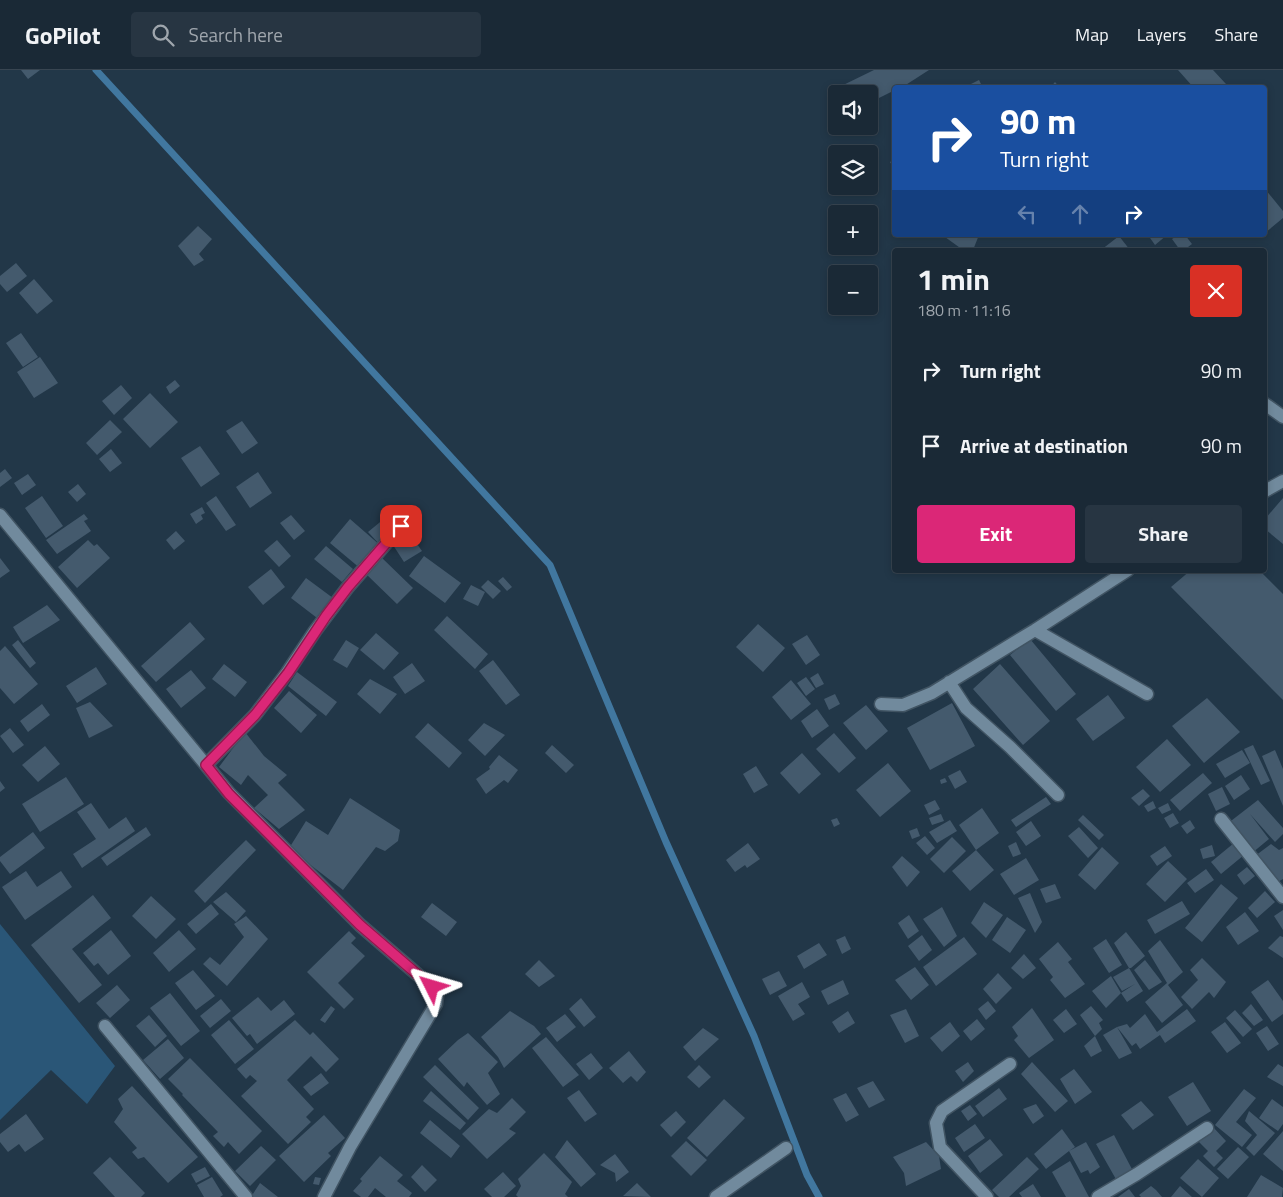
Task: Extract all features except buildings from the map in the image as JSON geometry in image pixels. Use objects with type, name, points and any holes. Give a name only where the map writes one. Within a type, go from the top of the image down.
[{"type":"street","points":[[1267,405],[1283,417]]},
{"type":"street","points":[[1267,490],[1283,481]]},
{"type":"street","points":[[0,515],[229,794],[353,918],[432,987],[437,996],[436,1004],[350,1147],[324,1197]]},
{"type":"street","points":[[206,765],[255,715],[288,673],[348,587],[401,526]]},
{"type":"street","points":[[881,704],[903,705],[920,699],[1035,630],[1123,573]]},
{"type":"street","points":[[1035,630],[1147,694]]},
{"type":"street","points":[[949,682],[966,708],[1010,747],[1058,795]]},
{"type":"street","points":[[1221,819],[1283,897]]},
{"type":"street","points":[[105,1026],[246,1197]]},
{"type":"street","points":[[987,1197],[940,1147],[936,1123],[942,1111],[1010,1064]]},
{"type":"street","points":[[1098,1197],[1207,1128]]},
{"type":"street","points":[[716,1197],[786,1148]]},
{"type":"shaded area","points":[[0,924],[115,1066],[87,1104],[51,1070],[0,1120]]},
{"type":"waterway","points":[[96,70],[550,565],[666,842],[754,1036],[807,1175],[819,1197]]},
{"type":"route","points":[[401,526],[348,587],[315,631],[288,673],[255,715],[206,765],[229,794],[360,925],[432,987]]}]
